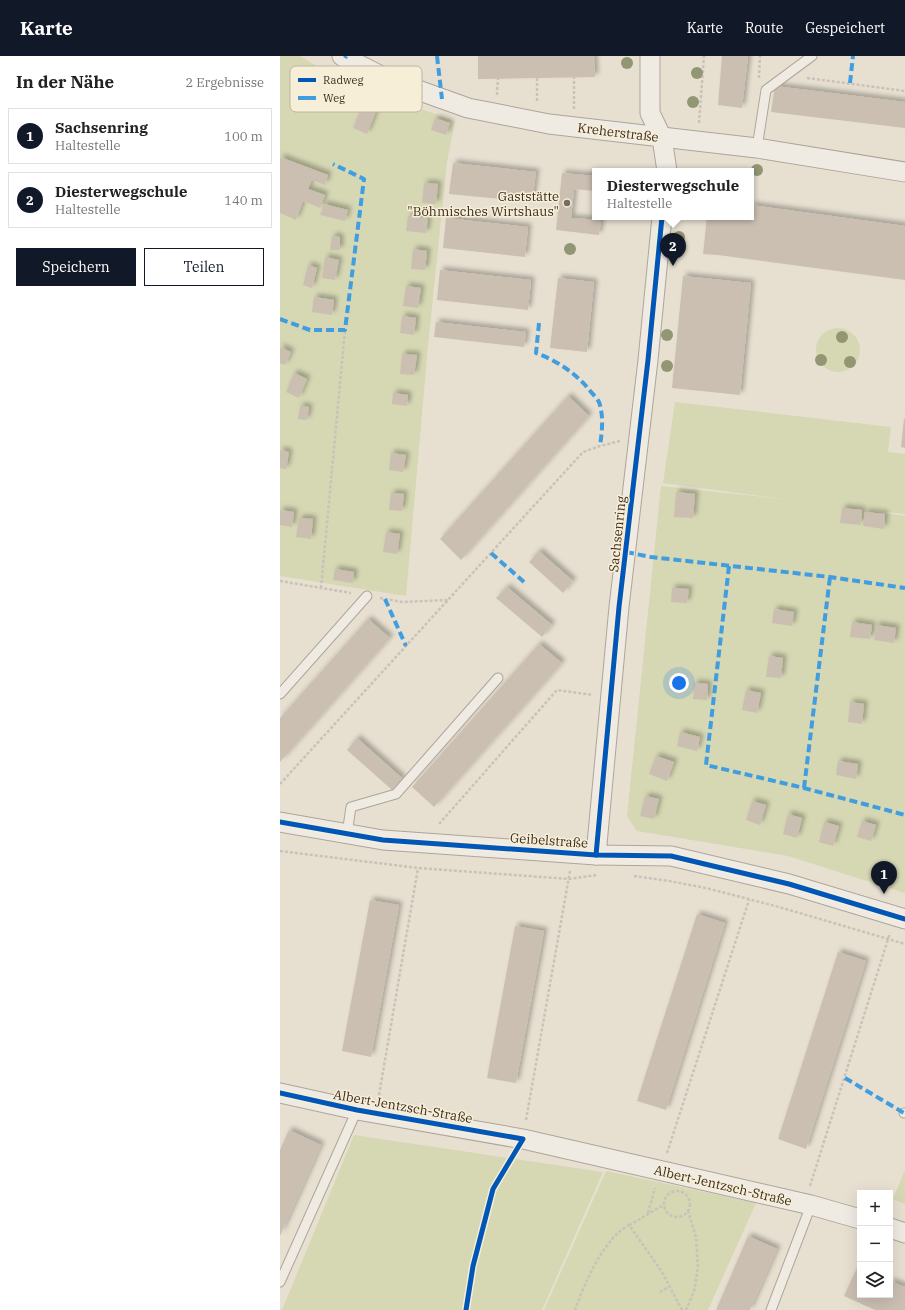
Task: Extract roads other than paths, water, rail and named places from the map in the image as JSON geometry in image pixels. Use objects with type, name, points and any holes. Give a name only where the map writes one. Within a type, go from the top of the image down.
[{"type":"street","name":"Kreherstraße","points":[[342,56],[361,66]]},
{"type":"street","points":[[650,56],[650,114],[662,138],[667,168]]},
{"type":"street","name":"Kreherstraße","points":[[422,92],[468,108],[537,122],[662,138],[757,148],[905,172]]},
{"type":"street","name":"Sachsenring","points":[[596,855],[619,607],[648,360],[662,220]]},
{"type":"street","name":"Geibelstraße","points":[[280,822],[383,840],[596,855],[672,856],[789,884],[905,920]]},
{"type":"street","name":"Albert-Jentzsch-Straße","points":[[280,1093],[376,1114],[523,1139],[808,1204],[857,1219]]},
{"type":"street","points":[[893,1229],[905,1233]]},
{"type":"lane","points":[[757,148],[766,90],[812,56]]},
{"type":"lane","points":[[280,694],[367,596]]},
{"type":"lane","points":[[347,834],[351,807],[396,794],[498,678]]},
{"type":"lane","points":[[280,1282],[357,1110]]},
{"type":"lane","points":[[771,1310],[808,1204]]},
{"type":"place","name":"Gaststätte \"Böhmisches Wirtshaus\"","points":[[567,203]]},
{"type":"place","name":"Diesterwegschule","points":[[673,266]]},
{"type":"place","name":"Sachsenring","points":[[884,894]]}]
